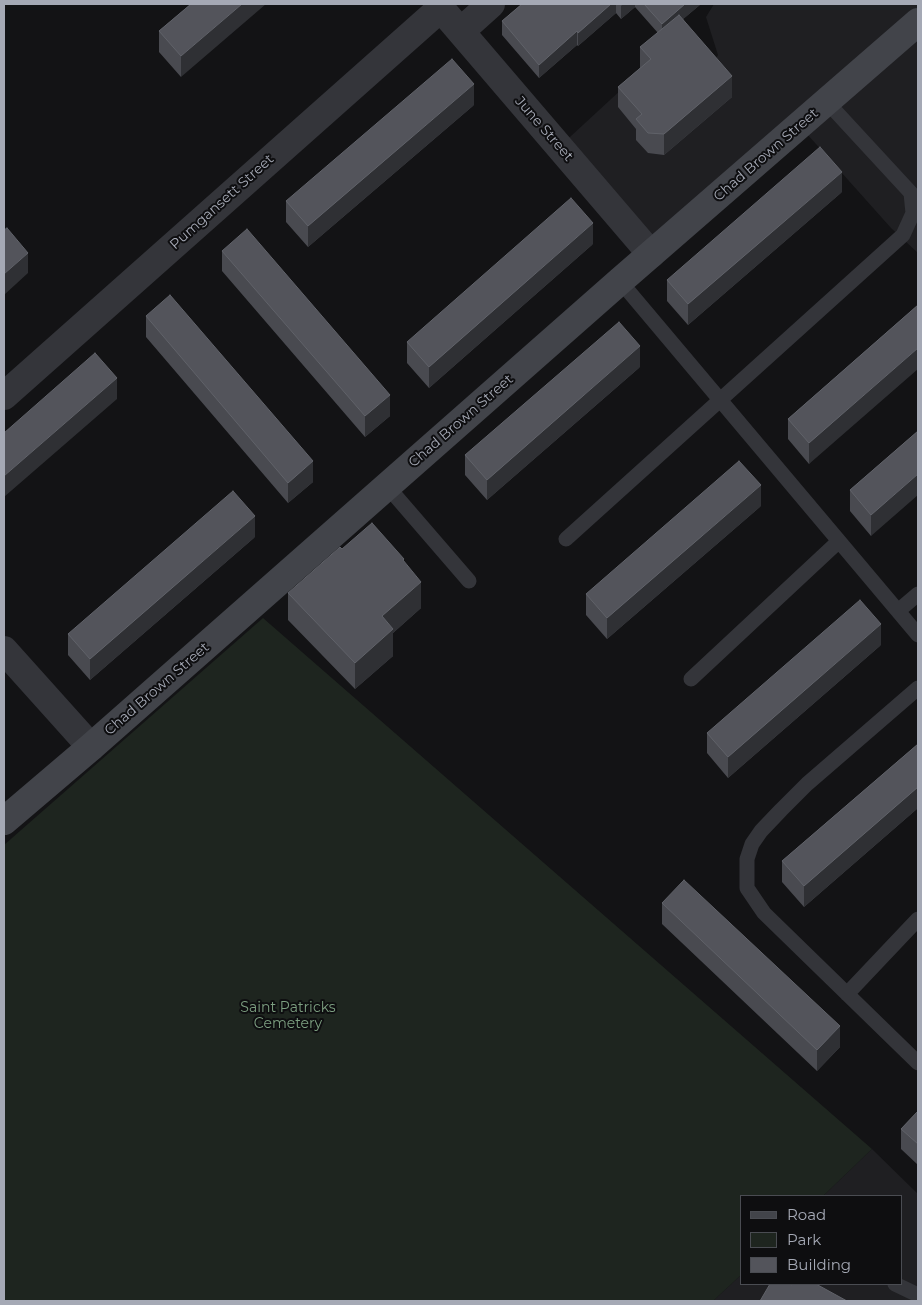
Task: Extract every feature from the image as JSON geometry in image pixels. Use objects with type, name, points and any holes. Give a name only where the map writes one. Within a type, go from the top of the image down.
[{"type":"street","points":[[461,32],[491,4]]},
{"type":"street","name":"June Street","points":[[439,6],[651,254]]},
{"type":"street","name":"Pumgansett Street","points":[[4,396],[439,6]]},
{"type":"street","name":"Chad Brown Street","points":[[4,821],[918,22]]},
{"type":"street","points":[[4,650],[90,747]]},
{"type":"lane","points":[[566,539],[903,235],[914,213],[911,193],[827,102]]},
{"type":"lane","points":[[620,282],[918,635]]},
{"type":"lane","points":[[387,486],[469,581]]},
{"type":"lane","points":[[691,679],[839,541]]},
{"type":"lane","points":[[898,611],[918,594]]},
{"type":"lane","points":[[918,688],[807,784],[780,810],[752,844],[747,859],[747,888],[764,914],[918,1063]]},
{"type":"lane","points":[[847,994],[918,919]]},
{"type":"lane","points":[[896,1285],[918,1295]]},
{"type":"shaded area","points":[[714,4],[918,4],[918,253],[891,228],[807,134],[657,257],[558,148],[675,40],[707,73],[718,55],[706,17]]},
{"type":"shaded area","points":[[872,1149],[918,1194],[918,1301],[713,1301],[740,1276],[740,1285],[902,1285],[902,1195],[824,1195]]},
{"type":"green space","name":"Saint Patricks Cemetery","points":[[263,618],[872,1149],[824,1195],[740,1195],[740,1276],[713,1301],[4,1301],[4,845]]},
{"type":"building","points":[[191,4],[242,4],[181,56],[159,31]]},
{"type":"building","points":[[522,4],[611,4],[539,65],[502,21]]},
{"type":"building","points":[[644,4],[685,4],[662,24]]},
{"type":"building","points":[[679,15],[732,76],[664,134],[648,133],[636,119],[642,114],[618,87],[651,59],[640,47]]},
{"type":"building","points":[[452,59],[474,84],[308,226],[286,201]]},
{"type":"building","points":[[820,147],[842,172],[688,304],[667,280]]},
{"type":"building","points":[[571,198],[593,223],[429,367],[407,342]]},
{"type":"building","points":[[7,228],[28,253],[4,274],[4,230]]},
{"type":"building","points":[[247,229],[390,395],[365,416],[222,251]]},
{"type":"building","points":[[170,295],[313,461],[288,483],[146,316]]},
{"type":"building","points":[[918,305],[918,348],[809,443],[788,419]]},
{"type":"building","points":[[619,322],[640,346],[487,480],[465,455]]},
{"type":"building","points":[[95,353],[117,378],[4,476],[4,433]]},
{"type":"building","points":[[918,431],[918,474],[871,515],[850,490]]},
{"type":"building","points":[[739,461],[761,485],[607,618],[586,594]]},
{"type":"building","points":[[233,491],[255,516],[90,659],[68,634]]},
{"type":"building","points":[[372,523],[404,559],[421,582],[382,616],[393,629],[355,663],[288,593],[340,547],[342,549]]},
{"type":"building","points":[[860,600],[881,624],[728,757],[707,733]]},
{"type":"building","points":[[918,744],[918,787],[804,886],[782,861]]},
{"type":"building","points":[[684,880],[840,1026],[817,1050],[662,903]]},
{"type":"building","points":[[918,1111],[918,1144],[901,1129]]},
{"type":"building","points":[[769,1285],[818,1285],[847,1301],[760,1301]]}]
